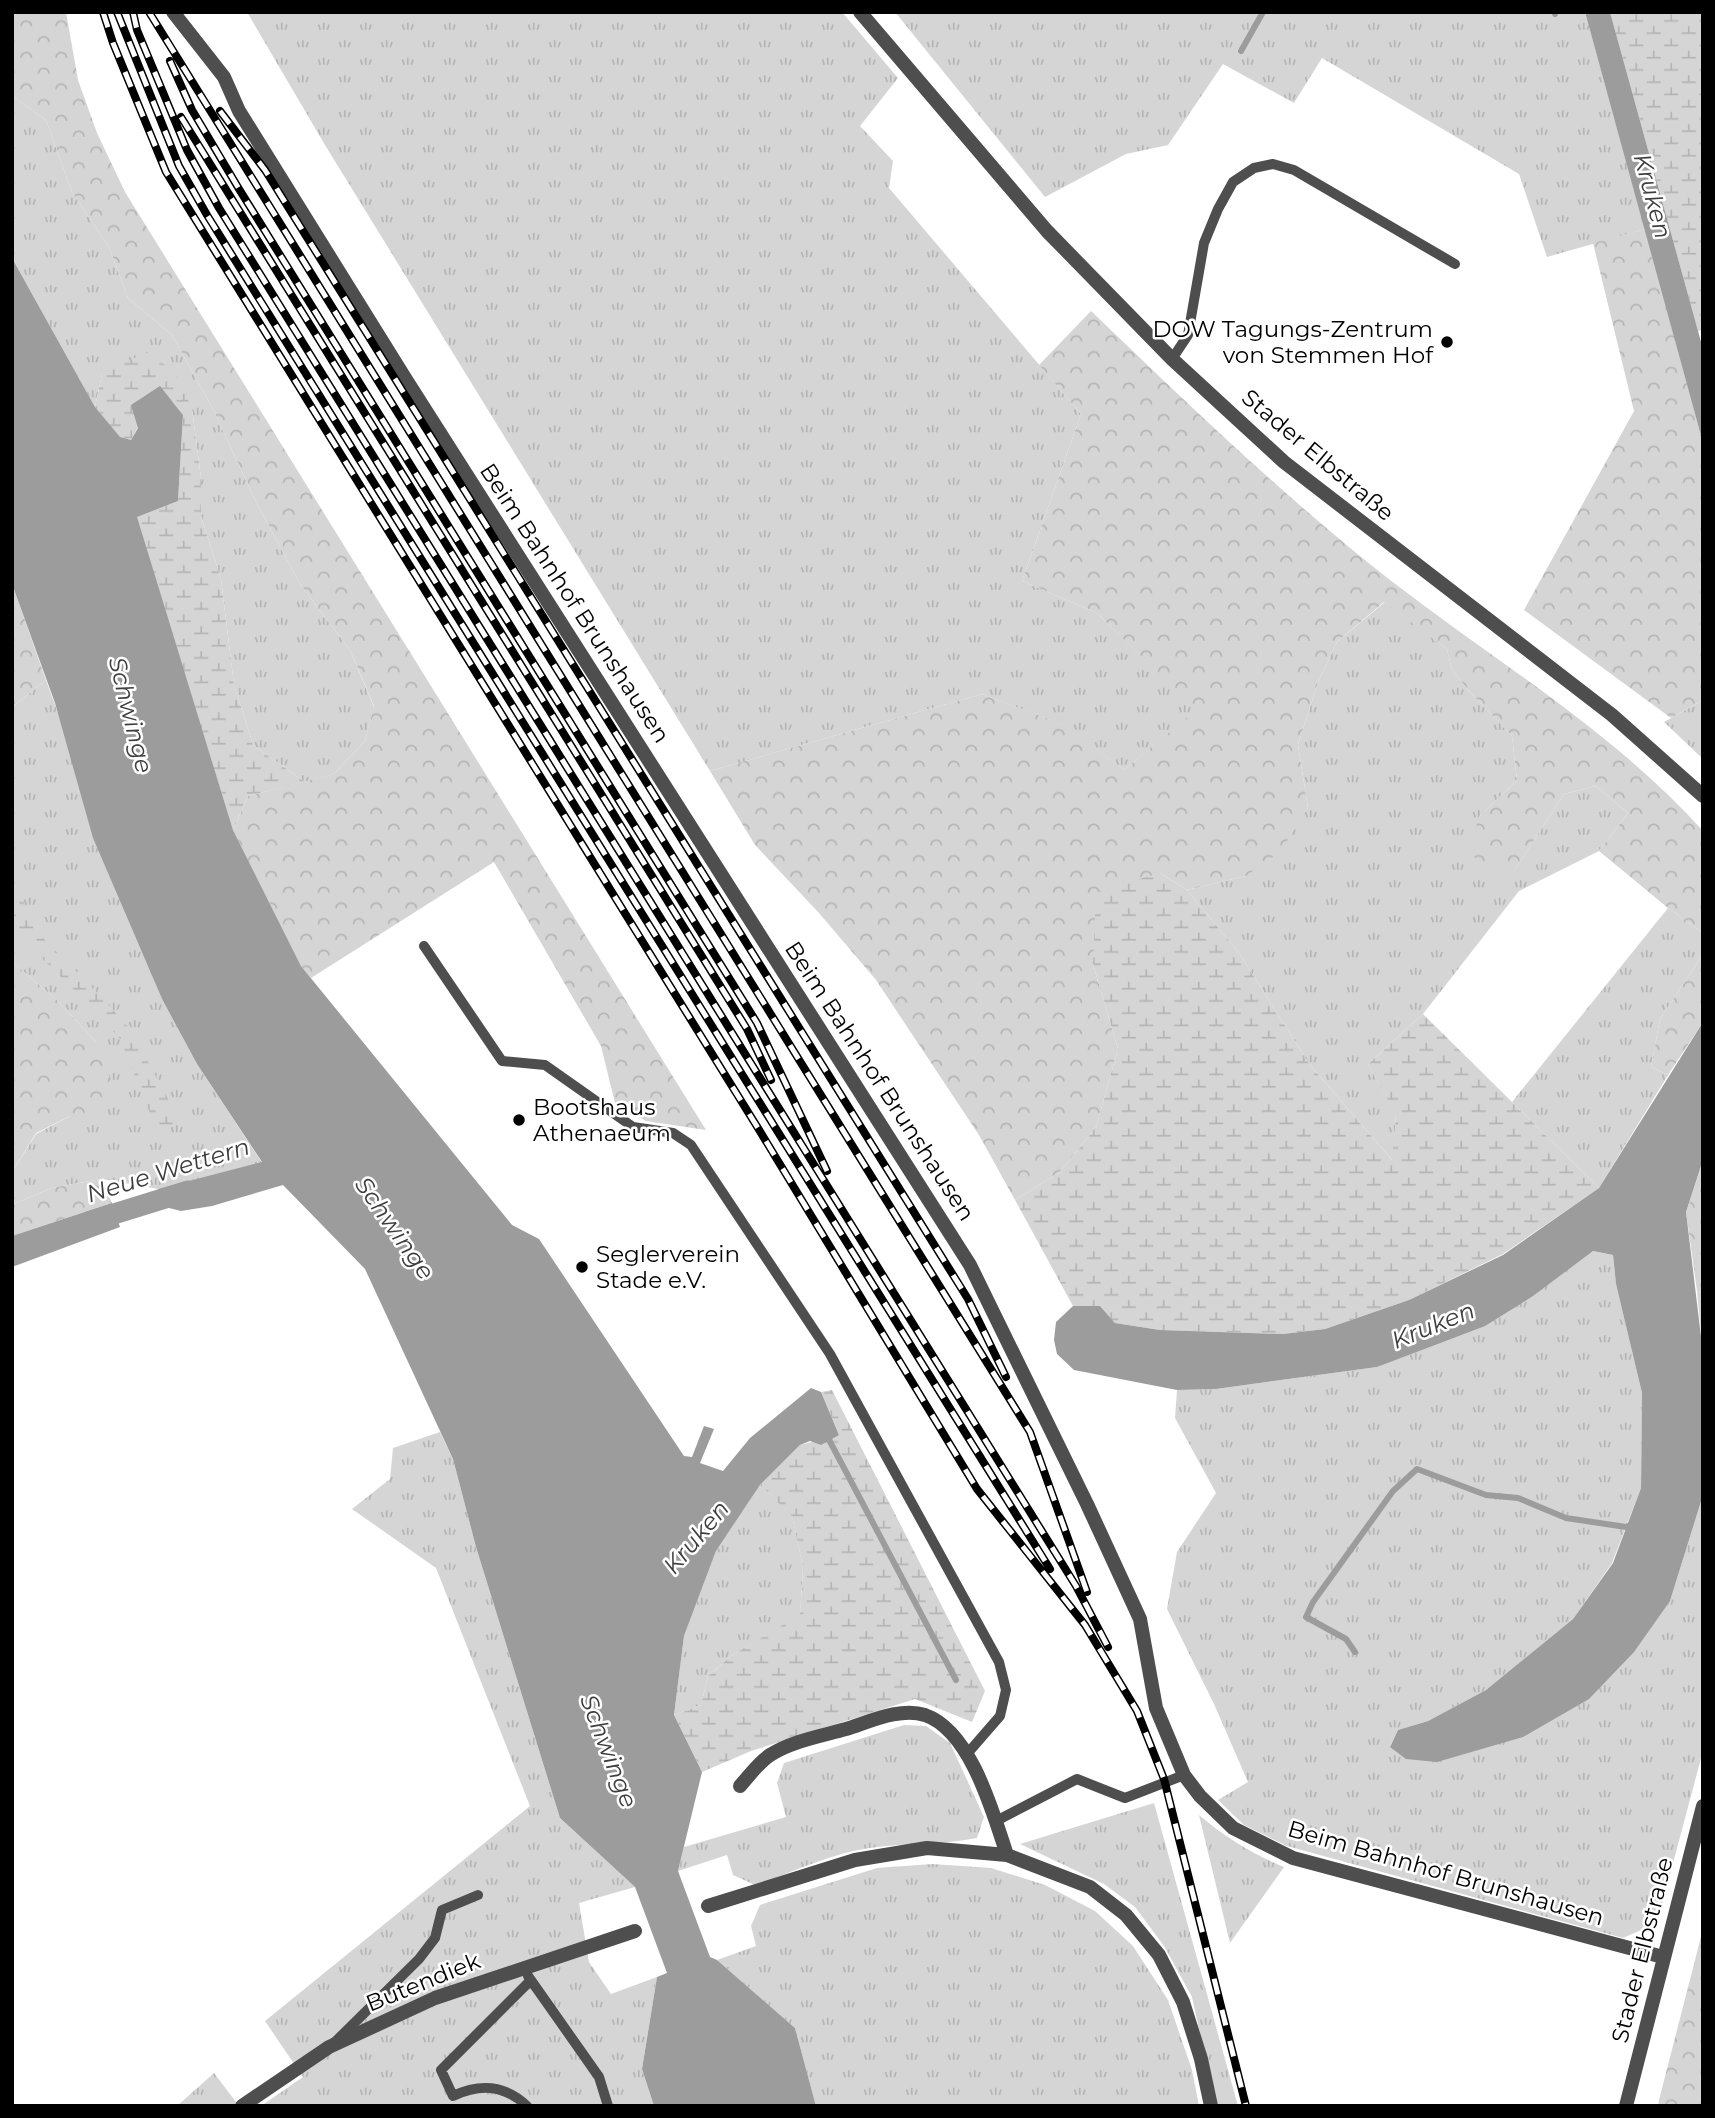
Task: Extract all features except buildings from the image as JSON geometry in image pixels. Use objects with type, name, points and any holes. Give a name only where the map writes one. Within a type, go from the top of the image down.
[{"type":"street","name":"Beim Bahnhof Brunshausen","points":[[173,12],[224,77],[239,111],[405,378],[970,1265],[1140,1619],[1156,1708],[1184,1775],[1200,1796],[1233,1828],[1293,1858],[1662,1957]]},
{"type":"street","name":"Stader Elbstraße","points":[[860,12],[1047,230],[1172,359],[1284,462],[1612,715],[1703,796]]},
{"type":"street","points":[[740,1786],[769,1756],[792,1745],[898,1714],[924,1715],[946,1727],[967,1754],[996,1821],[1007,1855]]},
{"type":"street","name":"Stader Elbstraße","points":[[1626,2106],[1662,1957],[1697,1854],[1703,1806]]},
{"type":"street","points":[[708,1906],[855,1860],[927,1847],[1007,1855],[1090,1887],[1126,1915],[1159,1955],[1183,2002],[1201,2059],[1211,2106]]},
{"type":"street","name":"Butendiek","points":[[242,2106],[329,2047],[435,1998],[635,1931]]},
{"type":"lane","points":[[1172,359],[1188,335],[1204,243],[1218,209],[1233,182],[1254,167],[1273,164],[1294,170],[1455,264]]},
{"type":"lane","points":[[424,946],[502,1061],[545,1065],[633,1127],[673,1132],[691,1145],[830,1354],[999,1662],[1006,1690],[1000,1716],[967,1754]]},
{"type":"lane","points":[[996,1821],[1077,1779],[1125,1798],[1184,1775]]},
{"type":"lane","points":[[329,2047],[419,1959],[435,1938],[442,1910],[478,1895]]},
{"type":"lane","points":[[522,1968],[599,2077],[608,2106]]},
{"type":"lane","points":[[527,2106],[517,2096],[500,2088],[482,2087],[453,2095],[441,2070],[531,1980]]},
{"type":"green space","points":[[12,12],[66,12],[78,80],[97,133],[125,192],[706,1130],[646,1121],[615,1103],[601,1046],[494,862],[311,978],[301,966],[233,830],[248,796],[334,774],[365,741],[374,706],[350,650],[300,584],[255,500],[214,411],[172,335],[128,298],[109,247],[72,192],[46,120],[12,96]]},
{"type":"green space","points":[[247,12],[842,12],[898,78],[860,126],[893,161],[889,188],[1081,414],[1022,581],[1097,613],[1197,710],[1124,770],[1063,725],[982,694],[710,771],[325,145]]},
{"type":"green space","points":[[895,12],[1585,12],[1645,229],[1547,257],[1519,174],[1322,58],[1294,103],[1223,64],[1168,145],[1126,154],[1045,197]]},
{"type":"green space","points":[[1610,12],[1703,12],[1703,330],[1698,331]]},
{"type":"green space","points":[[12,96],[46,120],[72,192],[109,247],[128,298],[172,335],[214,411],[255,500],[300,584],[350,650],[374,707],[365,741],[334,774],[305,782],[253,745],[234,685],[221,579],[201,516],[201,478],[192,409],[102,374],[95,407],[12,258]]},
{"type":"green space","points":[[1645,229],[1703,443],[1703,700],[1671,718],[1524,610],[1634,411],[1593,243]]},
{"type":"green space","points":[[1091,311],[1312,516],[1390,580],[1592,729],[1668,795],[1703,831],[1703,933],[1599,851],[1628,813],[1596,786],[1564,794],[1515,869],[1489,871],[1469,852],[1479,817],[1517,780],[1512,736],[1452,670],[1447,649],[1384,602],[1337,642],[1318,682],[1298,745],[1308,808],[1280,852],[1246,876],[1187,890],[1160,873],[1093,964],[1118,1049],[1096,1127],[1060,1172],[1015,1200],[979,1135],[876,980],[819,913],[755,845],[710,771],[982,694],[1064,725],[1124,770],[1196,710],[1097,613],[1022,581],[1081,414],[1039,365]]},
{"type":"green space","points":[[147,352],[175,372],[192,409],[201,478],[201,516],[221,579],[234,685],[253,745],[305,782],[248,796],[233,830],[136,517],[178,501],[183,415],[160,386],[131,440],[120,438],[95,407],[102,374]]},
{"type":"green space","points":[[12,584],[46,680],[12,707]]},
{"type":"green space","points":[[1385,602],[1447,649],[1452,670],[1512,736],[1517,780],[1479,817],[1515,869],[1564,794],[1596,786],[1628,813],[1599,851],[1519,891],[1423,1014],[1368,1064],[1396,1114],[1393,1161],[1310,1065],[1239,953],[1187,890],[1246,876],[1308,808],[1298,745],[1318,682],[1337,642]]},
{"type":"green space","points":[[46,680],[163,1001],[197,1064],[262,1163],[158,1189],[102,1179],[51,1188],[12,1205],[12,1172],[36,1134],[70,1116],[96,1042],[57,1000],[12,962],[12,707]]},
{"type":"green space","points":[[1703,700],[1703,759],[1664,722]]},
{"type":"green space","points":[[1160,873],[1187,890],[1239,953],[1310,1065],[1392,1160],[1396,1115],[1368,1064],[1423,1014],[1599,1188],[1503,1254],[1409,1300],[1325,1329],[1283,1334],[1160,1330],[1115,1323],[1100,1306],[1073,1306],[1015,1200],[1060,1172],[1096,1127],[1118,1049],[1093,964],[1096,892]]},
{"type":"green space","points":[[21,897],[41,936],[132,1032],[176,1114],[168,1136],[154,1123],[120,1039],[95,1010],[17,934],[12,901]]},
{"type":"green space","points":[[1668,908],[1703,933],[1703,954],[1660,1019],[1651,1067],[1668,1075],[1599,1188],[1512,1102]]},
{"type":"green space","points":[[1703,954],[1703,1022],[1668,1075],[1651,1067],[1660,1019]]},
{"type":"green space","points":[[12,962],[57,1000],[96,1042],[114,1088],[101,1122],[70,1116],[36,1133],[12,1172]]},
{"type":"green space","points":[[1703,1161],[1703,1292],[1697,1291],[1686,1212]]},
{"type":"green space","points":[[102,1179],[112,1203],[12,1236],[12,1205],[51,1188]]},
{"type":"green space","points":[[1593,1251],[1613,1255],[1616,1284],[1642,1393],[1641,1488],[1612,1563],[1573,1619],[1486,1690],[1428,1721],[1398,1730],[1390,1746],[1670,1601],[1703,1495],[1703,1751],[1657,1923],[1623,1938],[1287,1846],[1244,1825],[1218,1800],[1248,1782],[1214,1704],[1167,1609],[1177,1552],[1216,1493],[1175,1418],[1177,1390],[1216,1389],[1377,1367]]},
{"type":"green space","points":[[1697,1291],[1703,1292],[1703,1353]]},
{"type":"green space","points":[[832,1390],[985,1691],[972,1722],[915,1699],[751,1751],[702,1772],[674,1715],[701,1705],[708,1676],[732,1655],[800,1615],[803,1567],[792,1516],[760,1485],[800,1445],[839,1435],[821,1392]]},
{"type":"green space","points":[[440,1432],[453,1459],[476,1547],[560,1818],[635,1887],[579,1903],[589,1962],[611,1994],[657,1977],[642,2069],[654,2106],[261,2106],[303,2077],[265,2021],[530,1806],[436,1568],[352,1509],[390,1479],[393,1448]]},
{"type":"green space","points":[[760,1485],[792,1515],[803,1567],[800,1616],[732,1655],[708,1676],[701,1705],[674,1715],[684,1636],[716,1551]]},
{"type":"green space","points":[[904,1725],[926,1726],[950,1743],[984,1817],[977,1838],[853,1851],[755,1885],[733,1875],[727,1855],[678,1871],[684,1847],[786,1817],[777,1783],[784,1763]]},
{"type":"green space","points":[[1154,1803],[1238,2106],[1216,2106],[1192,1997],[1164,1946],[1135,1907],[1104,1884],[1020,1844]]},
{"type":"green space","points":[[1199,1815],[1239,1844],[1284,1867],[1230,1943]]},
{"type":"green space","points":[[932,1864],[991,1868],[1045,1885],[1095,1911],[1133,1946],[1168,2000],[1192,2070],[1199,2106],[816,2106],[795,2028],[717,1960],[756,1946],[751,1926],[760,1905],[877,1868]]},
{"type":"green space","points":[[1703,1929],[1703,2106],[1658,2106],[1659,2100]]},
{"type":"green space","points":[[214,2073],[239,2106],[177,2106]]},
{"type":"water","name":"Kruken","points":[[1585,12],[1610,12],[1703,349],[1703,443]]},
{"type":"water","points":[[12,258],[95,407],[120,437],[131,440],[138,428],[131,405],[160,386],[183,415],[178,501],[137,517],[233,830],[301,966],[512,1225],[539,1239],[684,1456],[692,1457],[704,1426],[714,1429],[700,1463],[723,1471],[750,1438],[811,1388],[821,1392],[839,1435],[821,1445],[810,1441],[800,1445],[760,1485],[716,1551],[684,1636],[674,1715],[702,1772],[678,1871],[710,1957],[717,1960],[795,2028],[816,2106],[654,2106],[642,2069],[657,1977],[667,1973],[635,1887],[560,1818],[476,1547],[453,1459],[365,1269],[283,1185],[212,1206],[181,1211],[165,1207],[158,1189],[262,1162],[197,1064],[163,1001],[93,838],[55,703],[12,584]]},
{"type":"water","name":"Kruken","points":[[1703,1022],[1703,1160],[1686,1212],[1703,1353],[1703,1495],[1670,1601],[1634,1652],[1589,1699],[1523,1737],[1437,1762],[1406,1759],[1390,1747],[1398,1730],[1428,1721],[1486,1690],[1573,1619],[1613,1563],[1641,1488],[1642,1393],[1616,1284],[1613,1255],[1593,1251],[1533,1296],[1485,1326],[1377,1367],[1216,1389],[1177,1390],[1074,1370],[1057,1354],[1054,1340],[1056,1322],[1073,1306],[1100,1306],[1115,1323],[1160,1330],[1283,1334],[1325,1329],[1409,1300],[1503,1255],[1599,1188]]},
{"type":"water","points":[[112,1203],[120,1227],[12,1267],[12,1236]]},
{"type":"waterway","points":[[1241,51],[1263,12]]},
{"type":"waterway","name":"Neue Wettern","points":[[88,1222],[188,1191]]},
{"type":"waterway","points":[[826,1434],[956,1680]]},
{"type":"waterway","points":[[1355,1652],[1346,1639],[1306,1617],[1313,1602],[1393,1491],[1417,1469],[1486,1495],[1518,1498],[1566,1518],[1626,1527],[1633,1524]]},
{"type":"railway","points":[[103,12],[166,172],[761,1133],[977,1489],[1085,1625],[1137,1711],[1164,1779],[1246,2106]]},
{"type":"railway","points":[[117,12],[179,166],[207,215],[1050,1569]]},
{"type":"railway","points":[[133,12],[137,30],[187,150],[219,208],[1076,1586],[1108,1647]]},
{"type":"railway","points":[[149,12],[1030,1432],[1087,1592]]},
{"type":"railway","points":[[170,61],[192,110],[239,189],[757,1023],[827,1171]]},
{"type":"railway","points":[[220,111],[265,170],[968,1299],[1006,1377]]},
{"type":"railway","points":[[181,117],[747,1029],[771,1080]]},
{"type":"place","name":"DOW Tagungs-Zentrum von Stemmen Hof","points":[[1447,342]]},
{"type":"place","name":"Bootshaus Athenaeum","points":[[519,1120]]},
{"type":"place","name":"Seglerverein Stade e.V.","points":[[582,1267]]},
{"type":"water label","name":"Schwinge","points":[[131,715]]},
{"type":"water label","name":"Schwinge","points":[[395,1228]]},
{"type":"water label","name":"Schwinge","points":[[609,1751]]}]
